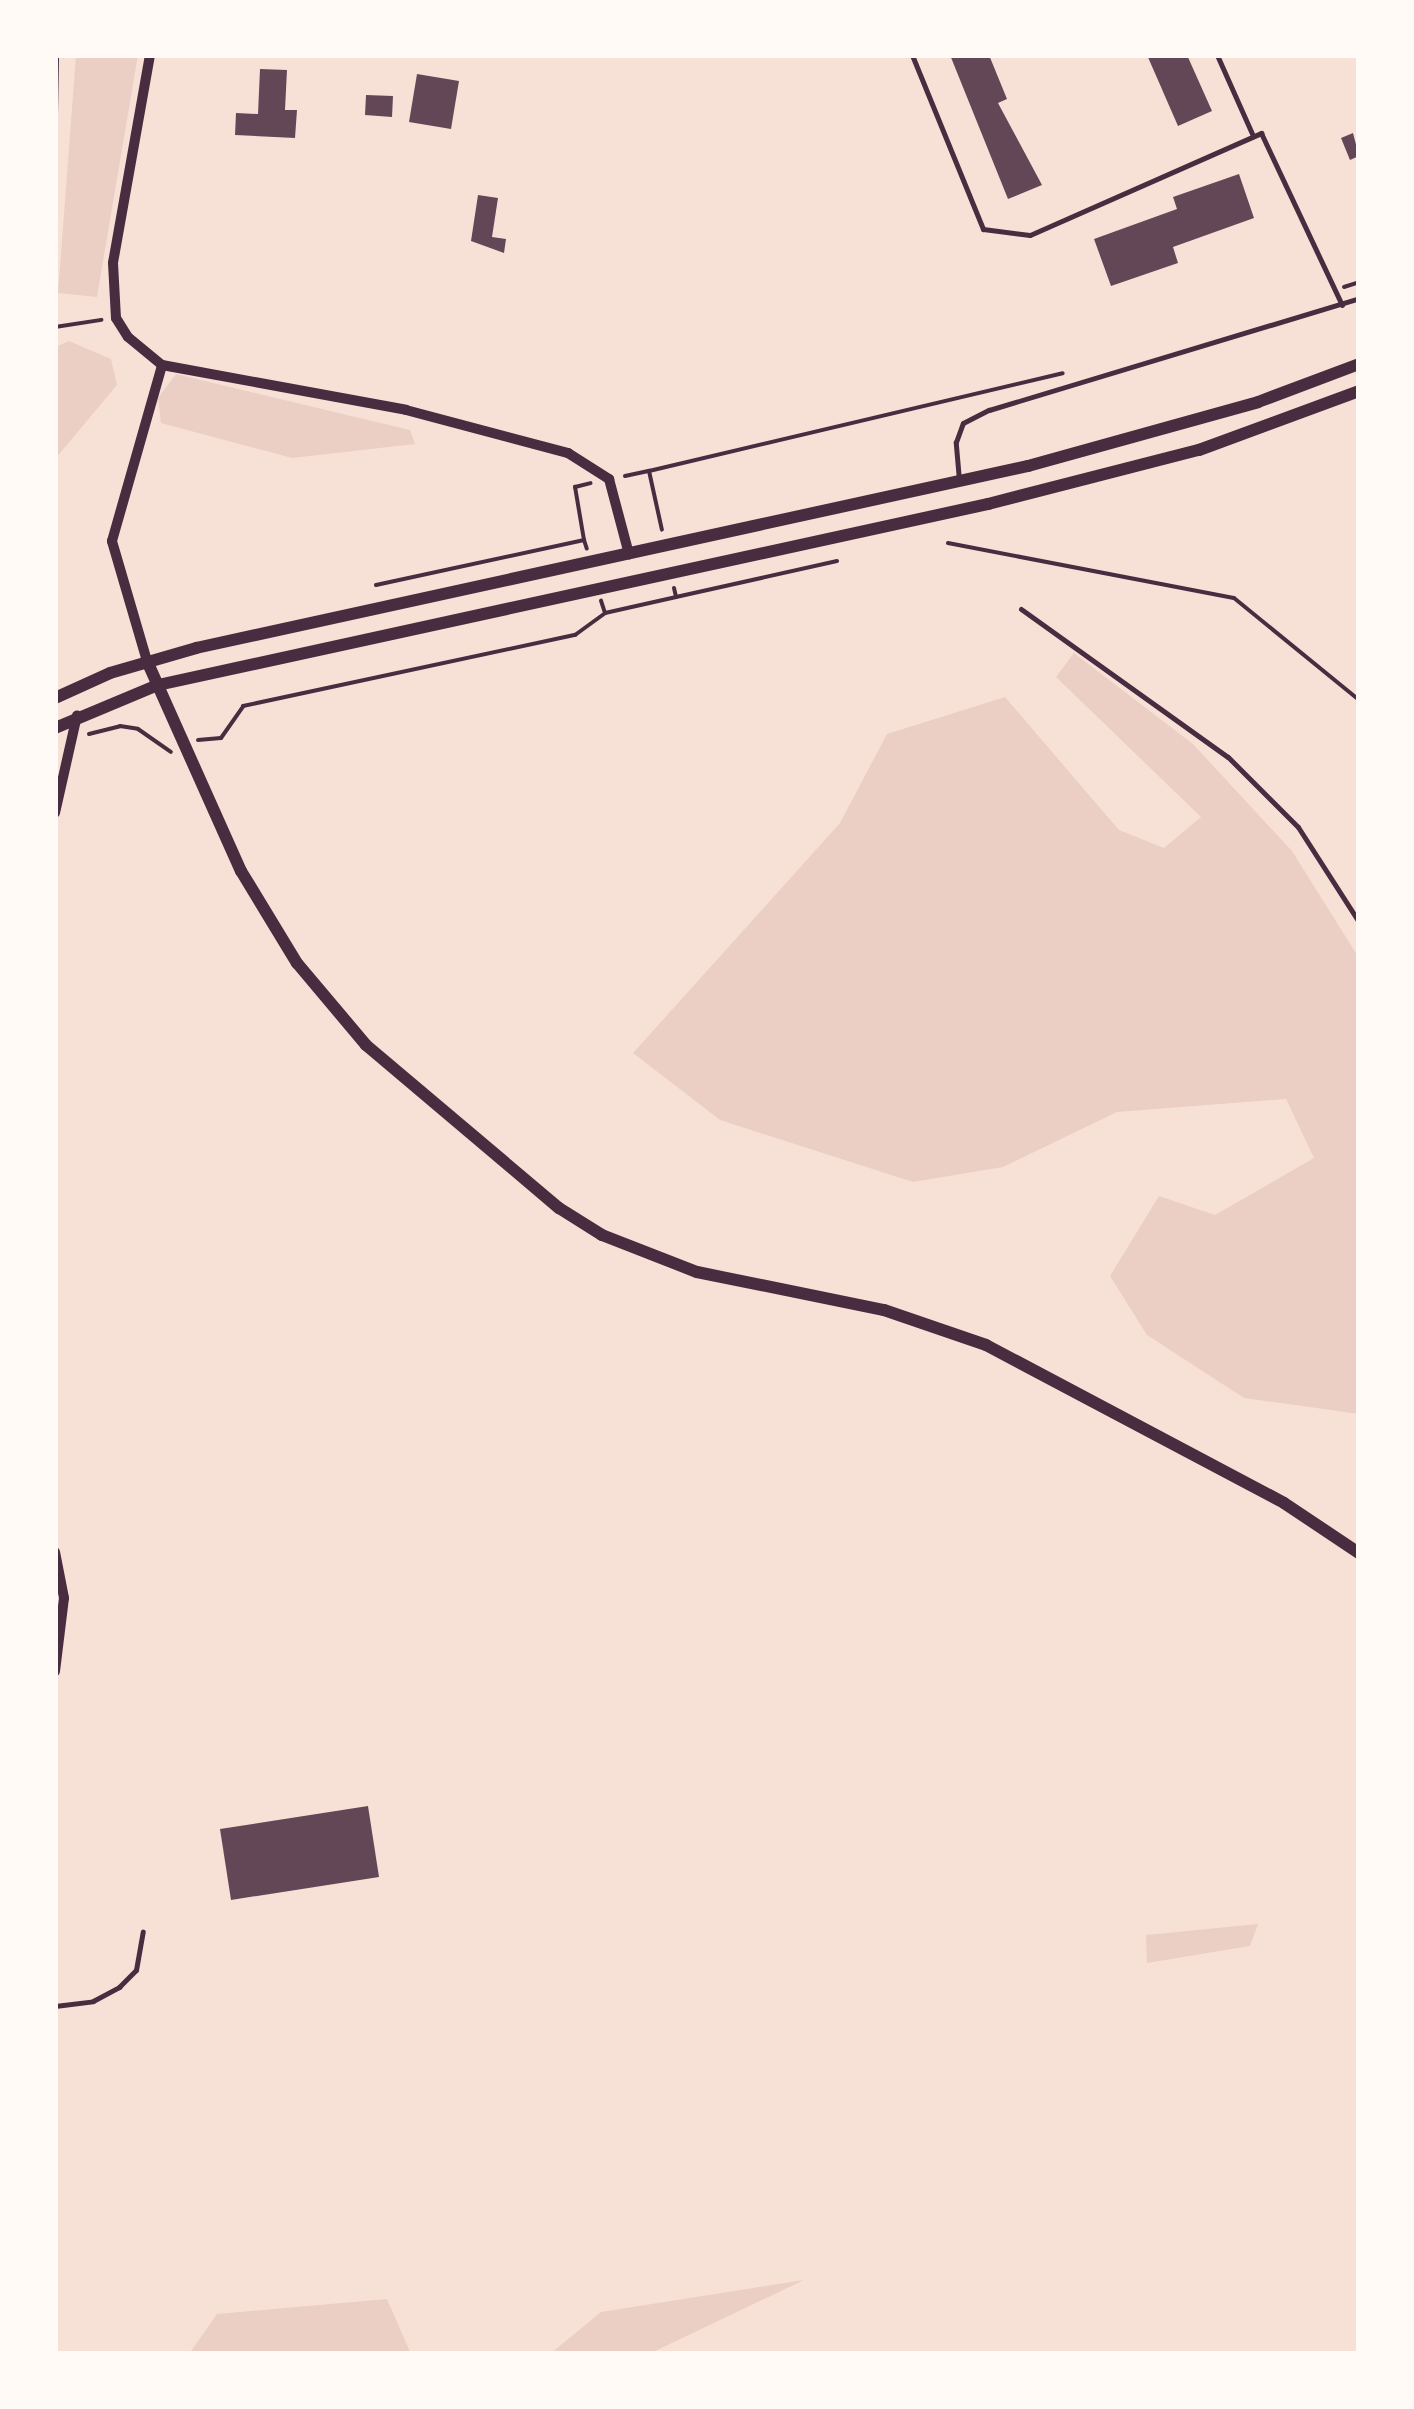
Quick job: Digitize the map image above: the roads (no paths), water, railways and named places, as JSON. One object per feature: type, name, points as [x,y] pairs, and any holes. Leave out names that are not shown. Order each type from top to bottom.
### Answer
[{"type":"street","points":[[150,55],[113,263],[116,318],[128,337],[162,364],[406,410],[568,453],[609,479],[629,554]]},
{"type":"street","points":[[162,364],[112,541],[147,661],[241,871],[306,975],[366,1045],[432,1107],[559,1208],[616,1242],[698,1272],[884,1310],[986,1345],[1284,1503],[1359,1554]]},
{"type":"street","points":[[55,698],[147,661],[959,483],[1188,424],[1359,364]]},
{"type":"street","points":[[55,728],[77,714],[158,686],[988,504],[1199,450],[1359,392]]},
{"type":"street","points":[[55,813],[77,714]]},
{"type":"street","points":[[55,1552],[64,1598],[55,1671]]},
{"type":"lane","points":[[912,55],[983,229],[1003,236],[1030,235],[1261,132],[1342,304]]},
{"type":"lane","points":[[1216,55],[1253,136]]},
{"type":"lane","points":[[959,483],[956,442],[963,423],[989,410],[1359,298]]},
{"type":"lane","points":[[1021,609],[1228,757],[1298,827],[1359,922]]},
{"type":"lane","points":[[55,2006],[93,2000],[119,1987],[136,1970],[143,1932]]}]
